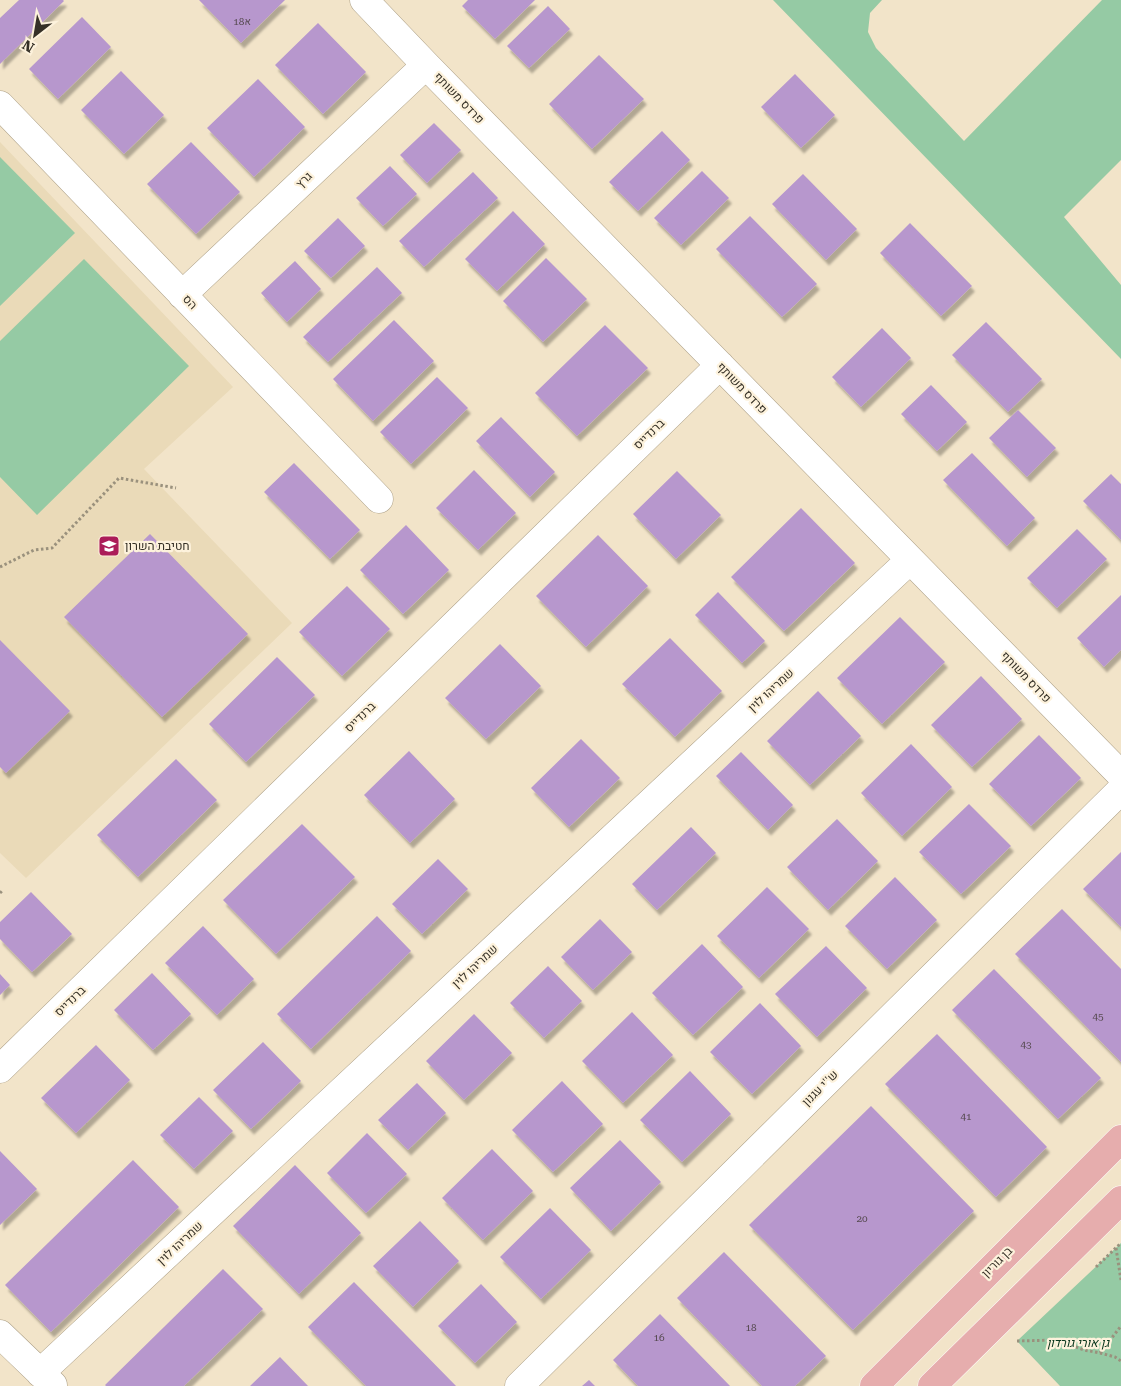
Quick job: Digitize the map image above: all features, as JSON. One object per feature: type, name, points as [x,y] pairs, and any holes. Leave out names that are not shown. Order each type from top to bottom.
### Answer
[{"type":"main road","name":"בן גוריון","points":[[874,1386],[1121,1139]]},
{"type":"main road","points":[[932,1386],[1121,1200]]},
{"type":"street","name":"פרדס משותף","points":[[364,0],[1121,774]]},
{"type":"street","name":"גרץ","points":[[182,295],[426,65]]},
{"type":"street","name":"הס","points":[[0,105],[379,500]]},
{"type":"street","name":"ברנדייס","points":[[0,1069],[720,365]]},
{"type":"street","name":"שמריהו לוין","points":[[47,1380],[910,560]]},
{"type":"street","name":"ש''י עגנון","points":[[519,1386],[1121,790]]},
{"type":"street","points":[[0,1334],[47,1380]]},
{"type":"path","points":[[0,567],[34,550],[52,548],[119,478],[176,488]]},
{"type":"path","points":[[1116,1248],[1121,1280]]},
{"type":"path","points":[[1100,1353],[1121,1326]]},
{"type":"path","points":[[1017,1341],[1057,1340],[1084,1350],[1115,1357],[1121,1361]]},
{"type":"shaded area","name":"חטיבת השרון","points":[[0,142],[233,387],[144,469],[292,623],[26,878],[0,853]]},
{"type":"green space","points":[[773,0],[882,0],[870,13],[868,32],[876,48],[964,141],[1102,0],[1121,0],[1121,160],[1064,217],[1121,285],[1121,359]]},
{"type":"green space","points":[[0,157],[75,233],[0,306]]},
{"type":"green space","points":[[84,259],[189,366],[37,515],[0,477],[0,341]]},
{"type":"green space","name":"גן אורי גורדון","points":[[1121,1243],[1121,1386],[1060,1386],[1017,1341]]},
{"type":"building","points":[[19,0],[64,1],[0,64],[0,18]]},
{"type":"building","points":[[199,0],[285,0],[241,43]]},
{"type":"building","points":[[468,0],[535,0],[495,39],[462,6]]},
{"type":"building","points":[[548,6],[570,29],[529,68],[507,46]]},
{"type":"building","points":[[82,17],[111,47],[58,99],[29,69]]},
{"type":"building","points":[[318,23],[366,72],[323,114],[275,65]]},
{"type":"building","points":[[599,55],[644,99],[592,149],[549,104]]},
{"type":"building","points":[[121,71],[164,115],[124,154],[81,110]]},
{"type":"building","points":[[795,74],[835,115],[801,148],[761,107]]},
{"type":"building","points":[[258,79],[305,127],[254,177],[207,128]]},
{"type":"building","points":[[434,123],[461,150],[427,183],[400,155]]},
{"type":"building","points":[[662,131],[690,160],[638,211],[609,182]]},
{"type":"building","points":[[191,142],[240,192],[196,234],[147,184]]},
{"type":"building","points":[[390,166],[417,194],[383,226],[356,198]]},
{"type":"building","points":[[702,171],[729,198],[681,245],[654,218]]},
{"type":"building","points":[[473,172],[498,198],[424,267],[399,241]]},
{"type":"building","points":[[803,174],[857,229],[826,260],[772,204]]},
{"type":"building","points":[[513,211],[545,244],[497,291],[465,259]]},
{"type":"building","points":[[750,216],[817,284],[782,317],[716,249]]},
{"type":"building","points":[[338,218],[365,246],[331,278],[304,251]]},
{"type":"building","points":[[910,223],[972,286],[941,316],[880,253]]},
{"type":"building","points":[[546,258],[587,299],[543,342],[503,301]]},
{"type":"building","points":[[295,261],[321,289],[287,322],[261,293]]},
{"type":"building","points":[[377,267],[402,293],[328,362],[303,337]]},
{"type":"building","points":[[394,320],[434,361],[373,421],[333,379]]},
{"type":"building","points":[[986,322],[1042,379],[1008,412],[952,355]]},
{"type":"building","points":[[605,325],[648,368],[577,436],[535,393]]},
{"type":"building","points":[[882,328],[911,358],[861,407],[832,377]]},
{"type":"building","points":[[437,377],[468,408],[411,464],[380,432]]},
{"type":"building","points":[[931,385],[967,422],[937,451],[901,414]]},
{"type":"building","points":[[1018,410],[1056,448],[1027,477],[989,438]]},
{"type":"building","points":[[501,417],[555,472],[530,497],[476,441]]},
{"type":"building","points":[[972,453],[1035,518],[1007,546],[943,480]]},
{"type":"building","points":[[294,463],[360,530],[330,559],[264,492]]},
{"type":"building","points":[[474,470],[516,513],[478,550],[436,508]]},
{"type":"building","points":[[677,471],[721,515],[676,559],[633,514]]},
{"type":"building","points":[[1111,474],[1121,484],[1121,540],[1083,501]]},
{"type":"building","points":[[801,508],[855,563],[784,631],[731,577]]},
{"type":"building","points":[[406,525],[449,570],[403,614],[360,570]]},
{"type":"building","points":[[1077,529],[1107,559],[1057,608],[1027,578]]},
{"type":"building","points":[[150,534],[248,634],[162,717],[64,617]]},
{"type":"building","points":[[598,535],[648,586],[586,647],[536,596]]},
{"type":"building","points":[[347,586],[390,629],[342,676],[299,632]]},
{"type":"building","points":[[718,592],[765,641],[742,663],[695,615]]},
{"type":"building","points":[[1121,595],[1121,650],[1104,667],[1077,638]]},
{"type":"building","points":[[900,617],[945,662],[882,724],[837,678]]},
{"type":"building","points":[[670,638],[722,691],[675,737],[622,684]]},
{"type":"building","points":[[0,640],[70,711],[6,773],[0,767]]},
{"type":"building","points":[[500,644],[541,686],[486,739],[445,698]]},
{"type":"building","points":[[277,657],[315,695],[246,762],[209,724]]},
{"type":"building","points":[[981,676],[1022,719],[972,767],[931,725]]},
{"type":"building","points":[[818,691],[861,736],[810,785],[767,741]]},
{"type":"building","points":[[1039,735],[1081,778],[1031,826],[989,784]]},
{"type":"building","points":[[581,739],[620,778],[569,827],[531,788]]},
{"type":"building","points":[[911,744],[952,787],[902,836],[861,793]]},
{"type":"building","points":[[409,751],[455,799],[410,843],[364,795]]},
{"type":"building","points":[[741,752],[793,805],[768,830],[716,776]]},
{"type":"building","points":[[176,759],[217,800],[138,877],[97,835]]},
{"type":"building","points":[[969,804],[1011,846],[961,894],[919,852]]},
{"type":"building","points":[[837,819],[878,861],[828,910],[787,867]]},
{"type":"building","points":[[302,824],[355,877],[276,954],[223,900]]},
{"type":"building","points":[[691,827],[716,853],[657,910],[632,884]]},
{"type":"building","points":[[1121,852],[1121,927],[1083,889]]},
{"type":"building","points":[[438,859],[468,889],[422,934],[392,904]]},
{"type":"building","points":[[895,877],[937,920],[887,969],[845,926]]},
{"type":"building","points":[[767,887],[809,929],[759,978],[717,936]]},
{"type":"building","points":[[31,892],[72,934],[32,972],[0,939],[0,922]]},
{"type":"building","points":[[1062,909],[1121,969],[1121,1062],[1015,954]]},
{"type":"building","points":[[377,916],[411,951],[311,1049],[277,1014]]},
{"type":"building","points":[[600,919],[632,952],[593,990],[561,957]]},
{"type":"building","points":[[203,926],[254,979],[217,1015],[165,963]]},
{"type":"building","points":[[702,944],[743,987],[693,1035],[652,993]]},
{"type":"building","points":[[826,946],[867,988],[817,1037],[775,994]]},
{"type":"building","points":[[548,966],[582,1001],[544,1038],[510,1003]]},
{"type":"building","points":[[994,969],[1101,1078],[1058,1119],[952,1010]]},
{"type":"building","points":[[152,973],[191,1014],[153,1050],[114,1010]]},
{"type":"building","points":[[0,974],[10,985],[0,995]]},
{"type":"building","points":[[760,1003],[801,1046],[752,1094],[710,1052]]},
{"type":"building","points":[[632,1012],[673,1055],[623,1103],[582,1061]]},
{"type":"building","points":[[474,1014],[512,1053],[464,1100],[426,1061]]},
{"type":"building","points":[[937,1034],[1047,1147],[996,1197],[885,1084]]},
{"type":"building","points":[[263,1042],[301,1081],[251,1129],[213,1090]]},
{"type":"building","points":[[96,1045],[130,1080],[76,1133],[41,1098]]},
{"type":"building","points":[[690,1071],[731,1114],[682,1162],[640,1120]]},
{"type":"building","points":[[562,1081],[603,1124],[553,1172],[512,1130]]},
{"type":"building","points":[[417,1083],[446,1113],[408,1150],[378,1120]]},
{"type":"building","points":[[199,1097],[233,1131],[194,1169],[160,1135]]},
{"type":"building","points":[[871,1106],[974,1211],[853,1330],[749,1225]]},
{"type":"building","points":[[367,1133],[407,1174],[366,1213],[327,1173]]},
{"type":"building","points":[[620,1140],[661,1182],[611,1231],[570,1188]]},
{"type":"building","points":[[492,1149],[533,1191],[483,1240],[442,1198]]},
{"type":"building","points":[[0,1151],[37,1189],[0,1225]]},
{"type":"building","points":[[133,1160],[179,1207],[51,1332],[5,1285]]},
{"type":"building","points":[[295,1165],[361,1233],[299,1294],[233,1226]]},
{"type":"building","points":[[550,1208],[591,1250],[541,1299],[500,1257]]},
{"type":"building","points":[[420,1221],[459,1261],[413,1307],[373,1266]]},
{"type":"building","points":[[724,1252],[826,1356],[795,1386],[762,1386],[677,1298]]},
{"type":"building","points":[[223,1269],[263,1309],[184,1386],[105,1385]]},
{"type":"building","points":[[354,1282],[456,1386],[366,1386],[308,1327]]},
{"type":"building","points":[[481,1284],[517,1322],[475,1363],[438,1326]]},
{"type":"building","points":[[660,1314],[730,1386],[638,1386],[613,1360]]},
{"type":"building","points":[[280,1357],[308,1386],[250,1386]]},
{"type":"building","points":[[589,1380],[595,1386],[582,1386]]},
{"type":"place","name":"חטיבת השרון","points":[[109,546]]}]
